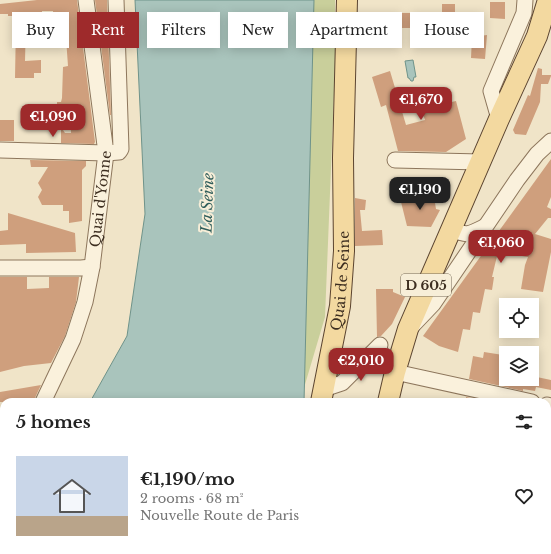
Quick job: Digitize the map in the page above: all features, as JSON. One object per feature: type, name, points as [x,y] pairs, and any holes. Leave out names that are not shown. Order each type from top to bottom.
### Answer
[{"type":"main road","name":"Quai de Seine","points":[[323,395],[340,306],[344,251],[343,158],[347,0]]},
{"type":"main road","name":"D 605","points":[[389,398],[408,330],[480,162],[537,36],[548,0]]},
{"type":"street","points":[[0,150],[106,153],[86,0]]},
{"type":"street","name":"Quai d'Yonne","points":[[45,398],[73,339],[85,302],[92,267],[106,153],[119,152],[122,145],[116,0]]},
{"type":"street","points":[[499,119],[490,92],[524,13],[525,0]]},
{"type":"street","points":[[408,330],[433,304],[517,180],[537,154],[551,141]]},
{"type":"street","points":[[395,160],[480,162]]},
{"type":"street","points":[[448,235],[471,234],[484,227]]},
{"type":"street","points":[[448,235],[470,250]]},
{"type":"street","points":[[0,268],[92,267]]},
{"type":"street","points":[[323,395],[342,383],[380,345]]},
{"type":"street","points":[[395,372],[514,398]]},
{"type":"green space","points":[[310,0],[335,0],[335,12],[310,12]]},
{"type":"green space","points":[[309,48],[335,48],[325,317],[301,398]]},
{"type":"water","name":"La Seine","points":[[135,0],[314,0],[314,12],[296,12],[296,48],[313,48],[304,398],[92,398],[127,336],[145,214],[137,48],[139,48],[139,12],[136,12]]},
{"type":"water","points":[[413,60],[416,77],[414,77],[413,81],[411,81],[408,78],[405,61]]},
{"type":"building","points":[[37,0],[77,0],[79,12],[77,12],[77,48],[83,48],[95,142],[94,144],[61,143],[61,127],[65,133],[71,133],[70,115],[57,116],[57,102],[61,102],[62,98],[63,67],[68,66],[67,48],[69,48],[69,12],[12,12],[12,16],[8,16],[8,14],[0,14],[0,4]]},
{"type":"building","points":[[95,0],[107,0],[107,12],[97,12]]},
{"type":"building","points":[[490,2],[505,2],[505,19],[490,18]]},
{"type":"building","points":[[442,4],[455,4],[455,12],[442,12]]},
{"type":"building","points":[[402,13],[410,13],[410,28],[402,28]]},
{"type":"building","points":[[484,35],[487,35],[485,59],[471,58],[471,48],[484,48]]},
{"type":"building","points":[[16,48],[25,48],[25,61],[41,60],[41,73],[34,73],[34,78],[15,78]]},
{"type":"building","points":[[101,48],[109,48],[110,115]]},
{"type":"building","points":[[538,68],[542,69],[542,75],[551,76],[548,84],[541,84],[540,102],[526,135],[515,134],[513,130],[528,95],[530,96]]},
{"type":"building","points":[[390,71],[406,125],[425,120],[420,105],[443,99],[447,103],[456,101],[466,139],[446,152],[398,151],[386,105],[381,107],[372,77]]},
{"type":"building","points":[[0,120],[14,120],[14,141],[0,141]]},
{"type":"building","points":[[551,159],[551,197],[547,207],[551,209],[551,218],[548,218],[535,234],[551,239],[551,252],[543,292],[521,289],[525,265],[528,257],[498,252],[492,277],[494,277],[492,290],[485,289],[480,313],[473,312],[470,330],[463,329],[458,352],[439,346],[423,336]]},
{"type":"building","points":[[30,160],[86,161],[86,166],[82,170],[82,221],[69,223],[69,211],[63,211],[63,205],[42,205],[38,197],[42,190],[38,183],[48,167],[31,167]]},
{"type":"building","points":[[434,197],[436,209],[440,210],[431,227],[407,226],[400,198]]},
{"type":"building","points":[[355,198],[366,200],[365,210],[360,210],[362,231],[382,230],[383,245],[355,246]]},
{"type":"building","points":[[8,213],[75,233],[76,252],[26,253],[26,244],[0,245],[0,231],[8,230]]},
{"type":"building","points":[[0,277],[27,277],[27,289],[49,288],[49,277],[79,277],[76,302],[65,336],[51,363],[24,366],[0,372]]},
{"type":"building","points":[[376,289],[393,289],[393,292],[405,297],[392,324],[381,336],[377,337]]},
{"type":"building","points":[[484,352],[499,354],[499,386],[469,379],[473,356],[483,358]]},
{"type":"building","points":[[539,377],[551,380],[551,390],[536,387],[535,391],[523,389],[523,391],[500,386],[539,386]]},
{"type":"building","points":[[41,385],[35,398],[0,398],[0,392]]}]
